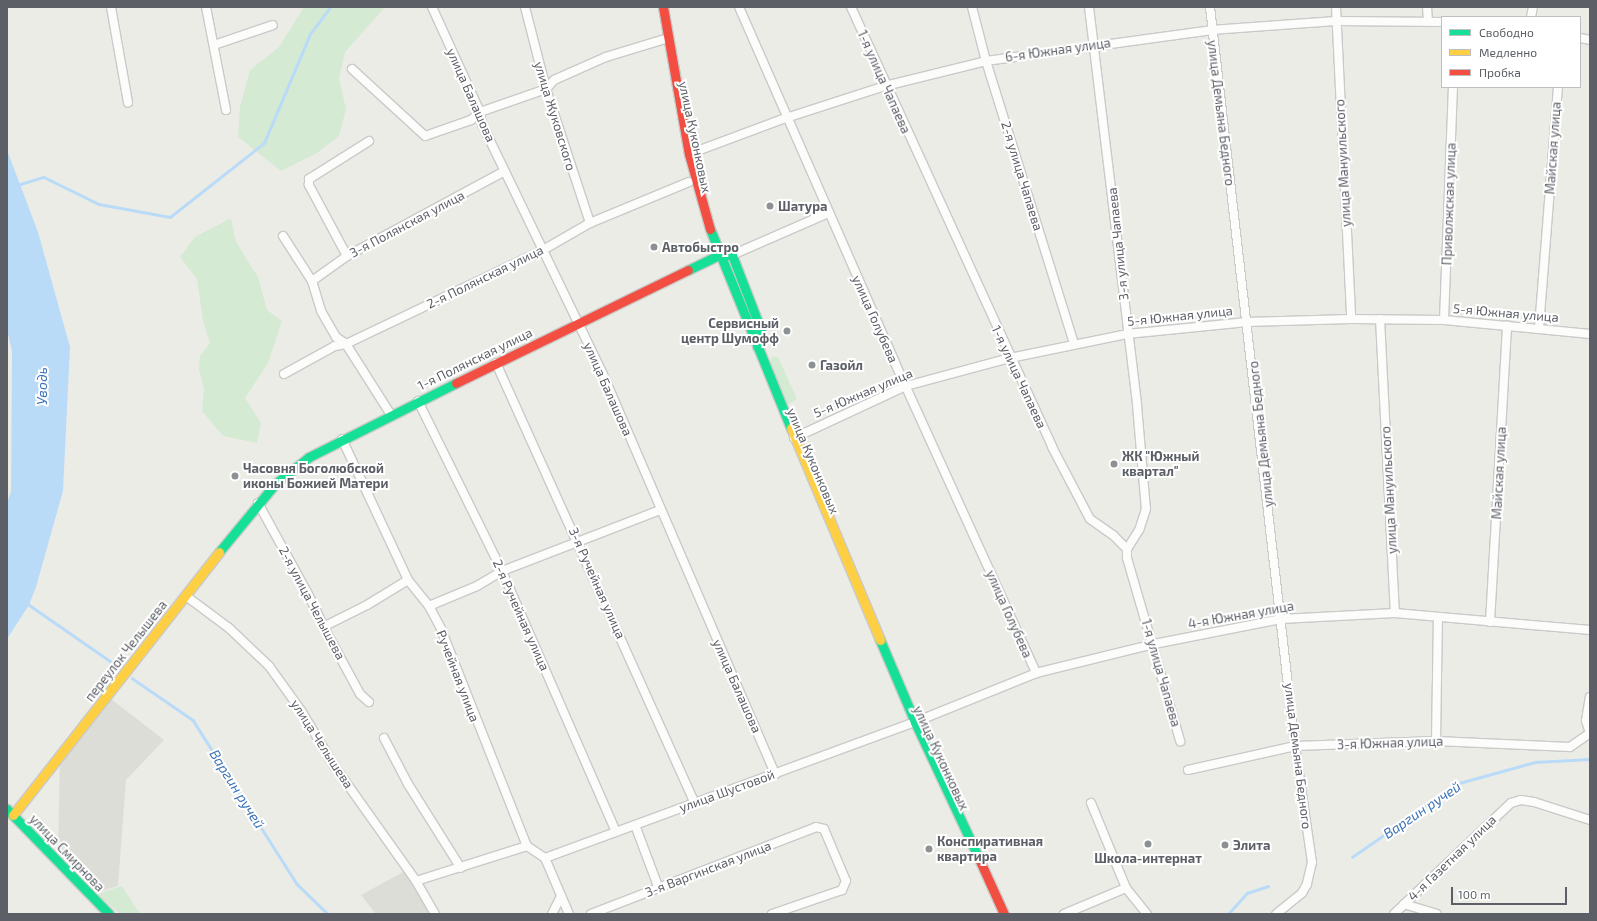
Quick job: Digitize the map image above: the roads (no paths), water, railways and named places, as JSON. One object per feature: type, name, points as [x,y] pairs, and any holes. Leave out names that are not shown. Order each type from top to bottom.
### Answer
[{"type":"main road","name":"улица Куконковых","points":[[657,7],[689,182],[717,256],[912,723],[971,855],[1002,910]]},
{"type":"main road","name":"улица Куконковых","points":[[664,7],[689,154],[717,256],[757,347],[792,438]]},
{"type":"main road","points":[[717,256],[732,255],[761,330],[757,347]]},
{"type":"main road","name":"1-я Полянская улица","points":[[258,503],[290,471],[309,457],[342,439],[578,322],[717,256]]},
{"type":"main road","name":"переулок Челышева","points":[[10,812],[186,596],[258,503]]},
{"type":"main road","name":"улица Смирнова","points":[[10,812],[109,914]]},
{"type":"street","points":[[111,7],[128,102]]},
{"type":"street","points":[[206,7],[226,110]]},
{"type":"street","name":"улица Балашова","points":[[432,7],[480,112],[482,124],[578,322],[775,774]]},
{"type":"street","name":"улица Жуковского","points":[[525,7],[546,89],[590,223]]},
{"type":"street","name":"улица Голубева","points":[[739,7],[828,213],[1036,672]]},
{"type":"street","name":"1-я улица Чапаева","points":[[851,7],[885,86],[1052,447],[1090,519],[1114,536],[1127,549],[1128,558],[1154,644],[1180,741]]},
{"type":"street","name":"2-я улица Чапаева","points":[[972,7],[986,61],[1074,344]]},
{"type":"street","name":"3-я улица Чапаева","points":[[1089,7],[1092,45],[1127,334],[1146,509],[1139,530],[1127,549]]},
{"type":"street","name":"улица Демьяна Бедного","points":[[1210,7],[1211,30],[1247,322],[1296,746],[1312,862],[1307,884],[1302,893],[1276,914]]},
{"type":"street","name":"улица Мануильского","points":[[1336,7],[1351,319]]},
{"type":"street","points":[[1427,7],[1428,21]]},
{"type":"street","name":"6-я Южная улица","points":[[689,154],[786,118],[885,86],[986,61],[1092,45],[1211,30],[1336,21],[1441,22]]},
{"type":"street","points":[[214,45],[273,24]]},
{"type":"street","points":[[352,69],[425,136],[471,120],[480,112],[546,89],[554,80],[606,57],[662,40]]},
{"type":"street","name":"Приволжская улица","points":[[1444,320],[1453,88]]},
{"type":"street","name":"Майская улица","points":[[1539,328],[1558,88]]},
{"type":"street","points":[[346,256],[309,185],[309,179],[369,141]]},
{"type":"street","name":"3-я Полянская улица","points":[[312,280],[346,256],[505,171]]},
{"type":"street","name":"2-я Полянская улица","points":[[284,374],[335,346],[346,344],[543,250],[590,223],[689,182]]},
{"type":"street","points":[[732,255],[828,213]]},
{"type":"street","points":[[283,236],[312,280],[321,311],[336,337],[346,344],[391,415]]},
{"type":"street","name":"улица Мануильского","points":[[1380,319],[1395,614]]},
{"type":"street","name":"5-я Южная улица","points":[[792,438],[906,386],[1010,358],[1127,334],[1247,322],[1380,319],[1444,320],[1590,334]]},
{"type":"street","name":"Майская улица","points":[[1490,622],[1507,325]]},
{"type":"street","name":"3-я Ручейная улица","points":[[496,363],[578,540],[696,803]]},
{"type":"street","name":"2-я Ручейная улица","points":[[418,401],[502,571],[616,832]]},
{"type":"street","name":"Ручейная улица","points":[[342,439],[408,580],[429,606],[527,846]]},
{"type":"street","name":"2-я улица Челышева","points":[[258,503],[360,694],[369,702]]},
{"type":"street","points":[[429,606],[477,586],[502,571],[578,540],[660,510]]},
{"type":"street","points":[[325,626],[367,605],[408,580]]},
{"type":"street","name":"улица Челышева","points":[[186,596],[229,628],[268,666],[302,712],[333,764],[416,881],[435,914]]},
{"type":"street","name":"4-я Южная улица","points":[[912,723],[1036,672],[1154,644],[1281,620],[1395,614],[1590,630]]},
{"type":"street","points":[[1436,741],[1438,617]]},
{"type":"street","points":[[1590,697],[1586,721],[1590,733]]},
{"type":"street","name":"улица Шустовой","points":[[545,858],[912,723]]},
{"type":"street","name":"3-я Южная улица","points":[[1188,770],[1296,746],[1436,741],[1570,747],[1590,733]]},
{"type":"street","points":[[384,738],[408,784],[461,868]]},
{"type":"street","name":"4-я Газетная улица","points":[[1394,914],[1511,803],[1521,800],[1534,802],[1590,820]]},
{"type":"street","points":[[1091,803],[1126,888],[1148,914]]},
{"type":"street","points":[[635,825],[659,889]]},
{"type":"street","name":"3-я Варгинская улица","points":[[591,914],[659,889],[816,827],[824,829],[846,881],[842,890],[772,914]]},
{"type":"street","points":[[416,881],[527,846],[545,858],[570,914]]},
{"type":"street","points":[[1064,914],[1126,888]]},
{"type":"street","points":[[552,914],[561,896]]},
{"type":"street","points":[[1404,904],[1436,914]]},
{"type":"water","name":"Уводь","points":[[7,150],[38,232],[70,347],[63,491],[36,587],[29,605],[7,639],[7,502],[11,492],[12,351],[7,330]]},
{"type":"waterway","points":[[17,185],[44,177],[99,204],[170,217],[264,143],[310,34],[330,7]]},
{"type":"waterway","name":"Варгин ручей","points":[[28,604],[113,663]]},
{"type":"waterway","name":"Варгин ручей","points":[[132,678],[193,720],[297,884],[328,914]]},
{"type":"waterway","name":"Варгин ручей","points":[[1352,857],[1459,783],[1535,762],[1590,759]]},
{"type":"waterway","name":"Варгин ручей","points":[[1228,914],[1247,893],[1268,886]]},
{"type":"place","name":"Шатура","points":[[770,206]]},
{"type":"place","name":"Автобыстро","points":[[654,247]]},
{"type":"place","name":"Сервисный центр Шумофф","points":[[787,331]]},
{"type":"place","name":"Газойл","points":[[812,365]]},
{"type":"place","name":"ЖК \"Южный квартал\"","points":[[1114,464]]},
{"type":"place","name":"Часовня Боголюбской иконы Божией Матери","points":[[235,476]]},
{"type":"place","name":"Школа-интернат","points":[[1148,844]]},
{"type":"place","name":"Элита","points":[[1225,845]]},
{"type":"place","name":"Конспиративная квартира","points":[[929,849]]}]
